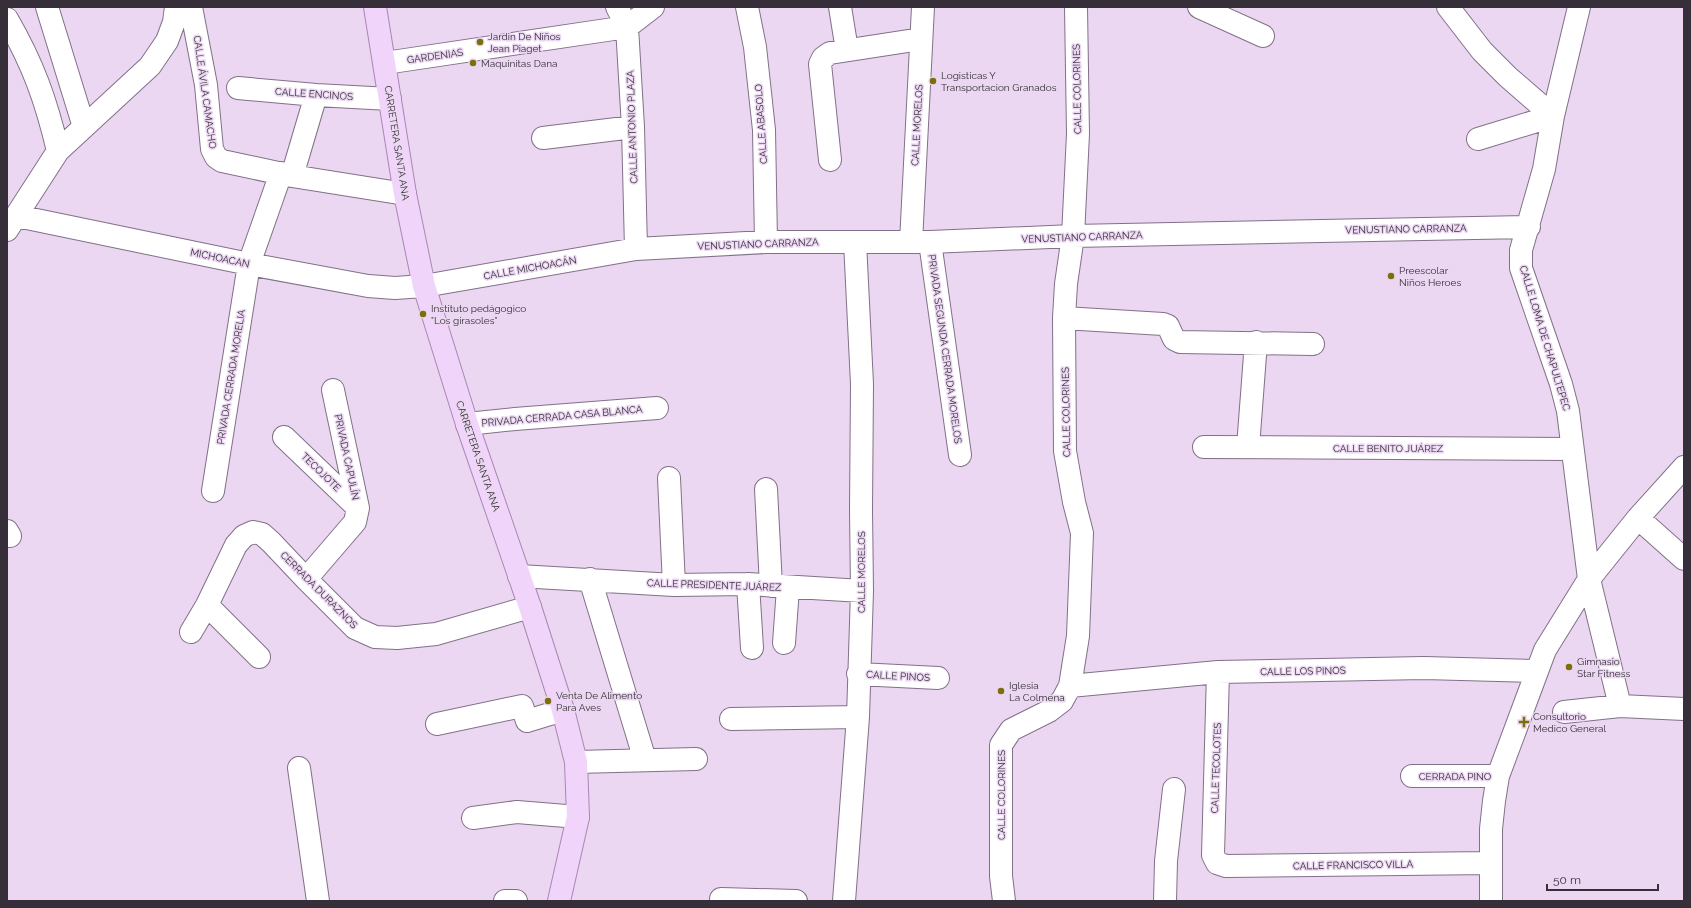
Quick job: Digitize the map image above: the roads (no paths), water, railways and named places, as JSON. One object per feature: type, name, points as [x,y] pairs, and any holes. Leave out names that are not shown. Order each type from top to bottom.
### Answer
[{"type":"main road","name":"CARRETERA SANTA ANA","points":[[375,7],[405,194],[424,286],[467,424],[530,607],[563,710],[576,762],[578,817],[559,901]]},
{"type":"street","points":[[47,7],[84,127]]},
{"type":"street","points":[[12,223],[58,151],[150,66],[167,41],[174,22],[176,7]]},
{"type":"street","name":"CALLE ÁVILA CAMACHO","points":[[191,7],[206,84],[212,149],[216,156],[222,161],[287,175],[405,194]]},
{"type":"street","name":"CALLE ANTONIO PLAZA","points":[[617,7],[627,27],[633,127],[636,249]]},
{"type":"street","points":[[627,27],[653,7]]},
{"type":"street","name":"CALLE ABASOLO","points":[[747,7],[755,47],[764,130],[766,242]]},
{"type":"street","points":[[837,52],[840,7]]},
{"type":"street","name":"CALLE MORELOS","points":[[920,242],[921,39],[923,7]]},
{"type":"street","name":"CALLE COLORINES","points":[[1004,901],[1001,876],[1002,745],[1011,730],[1049,711],[1062,701],[1070,686],[1078,636],[1082,533],[1074,502],[1065,451],[1064,318],[1066,284],[1073,236],[1078,134],[1076,7]]},
{"type":"street","points":[[1199,7],[1263,36]]},
{"type":"street","points":[[1448,7],[1482,51],[1508,77],[1553,116]]},
{"type":"street","name":"CALLE LOMA DE CHAPULTEPEC","points":[[1579,7],[1553,116],[1544,169],[1529,227],[1521,250],[1521,268],[1561,384],[1568,411],[1589,580],[1620,706]]},
{"type":"street","points":[[7,19],[24,48],[35,72],[49,113],[58,151]]},
{"type":"street","name":"GARDENIAS","points":[[385,63],[627,27]]},
{"type":"street","points":[[830,160],[820,64],[823,58],[837,52],[921,39]]},
{"type":"street","name":"CALLE ENCINOS","points":[[238,88],[316,95],[390,99]]},
{"type":"street","points":[[249,264],[287,175],[316,95]]},
{"type":"street","points":[[1478,139],[1553,116]]},
{"type":"street","points":[[543,138],[633,127]]},
{"type":"street","name":"MICHOACAN","points":[[12,223],[368,286],[395,288],[424,286]]},
{"type":"street","name":"VENUSTIANO CARRANZA","points":[[636,249],[766,242],[920,242],[1073,236],[1529,227]]},
{"type":"street","name":"CALLE MORELOS","points":[[844,901],[858,717],[858,674],[862,591],[862,384],[855,242]]},
{"type":"street","name":"PRIVADA SEGUNDA CERRADA MORELOS","points":[[920,242],[960,456]]},
{"type":"street","name":"CALLE MICHOACÁN","points":[[424,286],[636,249]]},
{"type":"street","name":"PRIVADA CERRADA MORELIA","points":[[213,491],[249,264]]},
{"type":"street","points":[[1064,318],[1162,324],[1168,326],[1174,339],[1180,342],[1313,344]]},
{"type":"street","points":[[1248,447],[1256,342]]},
{"type":"street","name":"PRIVADA CAPULÍN","points":[[306,579],[355,522],[358,508],[333,390]]},
{"type":"street","name":"PRIVADA CERRADA CASA BLANCA","points":[[467,424],[657,408]]},
{"type":"street","name":"TECOJOTE","points":[[284,437],[358,508]]},
{"type":"street","name":"CALLE BENITO JUÁREZ","points":[[1204,447],[1572,449]]},
{"type":"street","points":[[1491,901],[1490,863],[1494,801],[1498,776],[1545,650],[1589,580],[1638,518],[1684,466]]},
{"type":"street","points":[[668,478],[674,585]]},
{"type":"street","points":[[766,490],[779,587],[784,644]]},
{"type":"street","points":[[1638,518],[1684,559]]},
{"type":"street","name":"CERRADA DURAZNOS","points":[[207,605],[236,545],[244,536],[253,532],[262,534],[271,542],[355,628],[375,637],[397,638],[436,634],[530,607]]},
{"type":"street","name":"CALLE PRESIDENTE JUÁREZ","points":[[519,576],[674,585],[748,584],[862,591]]},
{"type":"street","points":[[590,579],[645,760]]},
{"type":"street","points":[[748,584],[752,648]]},
{"type":"street","points":[[191,632],[207,605],[259,657]]},
{"type":"street","name":"CALLE LOS PINOS","points":[[1070,686],[1218,672],[1424,668],[1536,671]]},
{"type":"street","name":"CALLE TECOLOTES","points":[[1217,863],[1213,855],[1218,672]]},
{"type":"street","name":"CALLE PINOS","points":[[858,674],[938,678]]},
{"type":"street","points":[[437,724],[522,706],[527,721],[563,710]]},
{"type":"street","points":[[1564,712],[1620,706],[1684,709]]},
{"type":"street","points":[[731,719],[858,717]]},
{"type":"street","points":[[576,762],[696,759]]},
{"type":"street","points":[[299,768],[318,901]]},
{"type":"street","name":"CERRADA PINO","points":[[1412,776],[1498,776]]},
{"type":"street","points":[[1165,901],[1166,861],[1174,789]]},
{"type":"street","points":[[474,818],[516,812],[578,817]]},
{"type":"street","name":"CALLE FRANCISCO VILLA","points":[[1217,863],[1226,866],[1490,863]]},
{"type":"street","points":[[721,899],[796,901]]},
{"type":"street","points":[[505,901],[516,901]]},
{"type":"place","name":"Jardin De Niños Jean Piaget","points":[[480,42]]},
{"type":"place","name":"Maquinitas Dana","points":[[473,63]]},
{"type":"place","name":"Logisticas Y Transportacion Granados","points":[[933,81]]},
{"type":"place","name":"Preescolar Niños Heroes","points":[[1391,276]]},
{"type":"place","name":"Instituto pedágogico \"Los girasoles\"","points":[[423,314]]},
{"type":"place","name":"Gimnasio Star Fitness","points":[[1569,667]]},
{"type":"place","name":"Iglesia La Colmena","points":[[1001,691]]},
{"type":"place","name":"Venta De Alimento Para Aves","points":[[548,701]]},
{"type":"place","name":"Consultorio Medico General","points":[[1524,722]]}]
